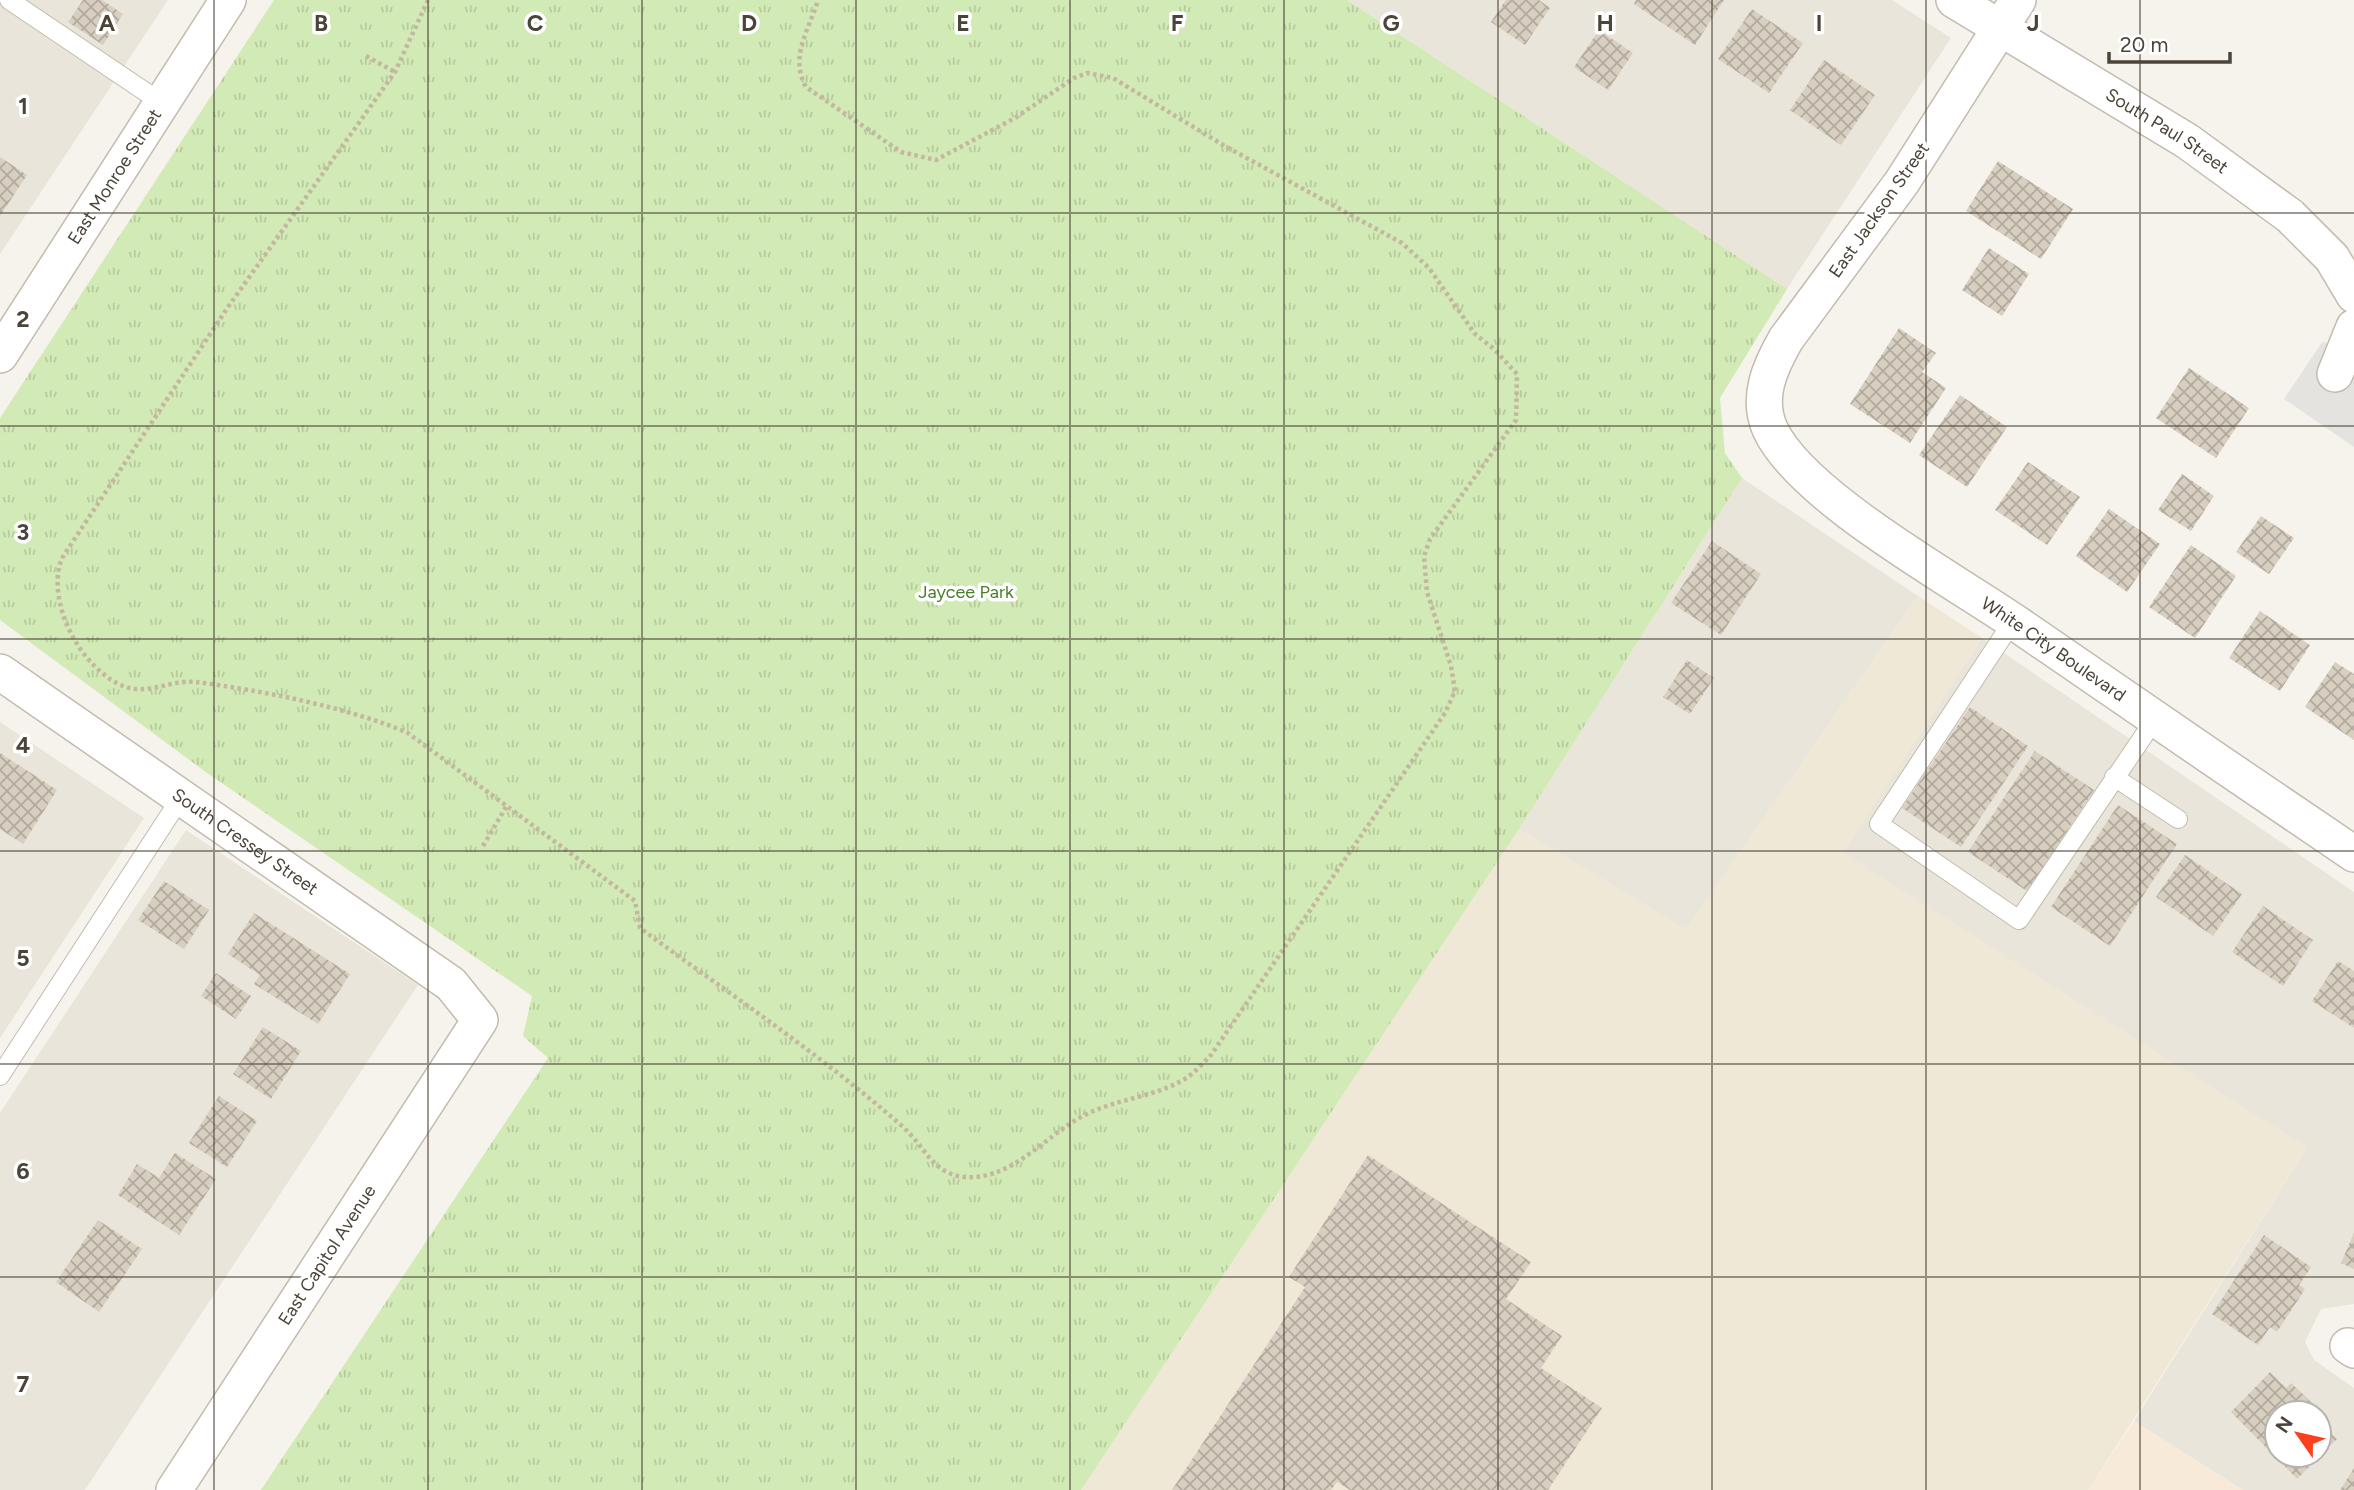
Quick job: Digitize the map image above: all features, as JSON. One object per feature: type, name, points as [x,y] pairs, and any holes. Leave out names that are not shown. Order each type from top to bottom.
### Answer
[{"type":"street","name":"East Monroe Street","points":[[5,335],[162,103],[228,0]]},
{"type":"street","name":"South Paul Street","points":[[1954,0],[2188,141],[2280,209],[2332,258],[2354,295]]},
{"type":"street","name":"East Jackson Street","points":[[1769,428],[1764,395],[1770,367],[1786,339],[1902,182],[2018,0]]},
{"type":"street","points":[[2334,374],[2354,327]]},
{"type":"street","name":"White City Boulevard","points":[[1769,428],[1792,464],[1871,527],[2354,854]]},
{"type":"street","name":"South Cressey Street","points":[[0,672],[451,984],[480,1020]]},
{"type":"street","name":"East Capitol Avenue","points":[[174,1490],[480,1020]]},
{"type":"lane","points":[[9,0],[162,103]]},
{"type":"lane","points":[[2013,621],[1880,824],[2019,920],[2155,719]]},
{"type":"lane","points":[[2114,777],[2178,819]]},
{"type":"lane","points":[[0,1076],[180,799]]},
{"type":"path","points":[[428,0],[395,72],[157,412],[62,558],[57,573],[56,590],[60,610],[84,651],[103,674],[125,688],[152,689],[194,682],[320,706],[386,723],[408,733],[635,901],[640,928],[860,1090],[908,1130],[935,1167],[956,1177],[977,1177],[1001,1171],[1087,1113],[1125,1097],[1163,1089],[1189,1076],[1211,1055],[1445,713],[1455,691],[1451,666],[1426,592],[1424,556],[1430,539],[1516,420],[1517,374],[1494,349],[1475,334],[1429,268],[1402,243],[1100,74],[1087,73],[1074,78],[1015,118],[936,160],[901,152],[806,86],[799,74],[799,50],[809,32],[818,0]]},
{"type":"path","points":[[366,56],[395,72]]},
{"type":"path","points":[[483,846],[506,807]]},
{"type":"shaded area","points":[[0,0],[168,0],[0,254]]},
{"type":"shaded area","points":[[1347,0],[1892,0],[1951,38],[1787,289]]},
{"type":"shaded area","points":[[2323,341],[2354,360],[2354,447],[2284,399]]},
{"type":"shaded area","points":[[1742,478],[1918,596],[1686,930],[1519,829]]},
{"type":"shaded area","points":[[1918,596],[1982,638],[1843,853],[2307,1148],[2088,1490],[1081,1490],[1519,829],[1686,930]]},
{"type":"shaded area","points":[[1982,638],[2354,892],[2354,1304],[2321,1309],[2305,1342],[2314,1360],[2354,1388],[2354,1490],[2243,1490],[2134,1421],[2307,1148],[1842,853]]},
{"type":"shaded area","points":[[0,722],[144,818],[0,1038]]},
{"type":"shaded area","points":[[186,830],[418,985],[85,1490],[0,1490],[0,1113]]},
{"type":"shaded area","points":[[2134,1421],[2243,1490],[2088,1490]]},
{"type":"green space","name":"Jaycee Park","points":[[274,0],[1347,0],[1787,289],[1720,398],[1725,453],[1742,478],[1519,829],[1081,1490],[261,1490],[548,1058],[523,1036],[532,996],[207,773],[0,620],[0,418]]},
{"type":"building","points":[[83,0],[102,0],[123,14],[103,45],[68,22]]},
{"type":"building","points":[[1506,0],[1539,0],[1550,8],[1525,45],[1491,22]]},
{"type":"building","points":[[1636,0],[1724,0],[1695,45],[1634,4]]},
{"type":"building","points":[[1752,9],[1803,43],[1769,93],[1718,59]]},
{"type":"building","points":[[1599,30],[1633,53],[1608,90],[1574,67]]},
{"type":"building","points":[[1824,60],[1875,95],[1841,145],[1790,110]]},
{"type":"building","points":[[0,157],[27,175],[0,216]]},
{"type":"building","points":[[1998,161],[2073,209],[2041,259],[1966,211]]},
{"type":"building","points":[[1989,248],[2029,274],[2002,316],[1962,290]]},
{"type":"building","points":[[1899,328],[1936,353],[1922,372],[1946,388],[1910,443],[1850,404]]},
{"type":"building","points":[[2189,368],[2249,408],[2216,458],[2156,418]]},
{"type":"building","points":[[1960,395],[2007,427],[1967,487],[1919,455]]},
{"type":"building","points":[[2028,462],[2080,497],[2047,545],[1995,510]]},
{"type":"building","points":[[2182,474],[2214,496],[2191,531],[2158,510]]},
{"type":"building","points":[[2109,509],[2160,544],[2127,592],[2076,556]]},
{"type":"building","points":[[2261,516],[2294,538],[2269,574],[2236,552]]},
{"type":"building","points":[[1712,541],[1761,574],[1721,635],[1671,603]]},
{"type":"building","points":[[2191,545],[2236,576],[2195,638],[2149,607]]},
{"type":"building","points":[[2260,611],[2310,645],[2280,691],[2229,658]]},
{"type":"building","points":[[1687,660],[1714,678],[1690,714],[1663,697]]},
{"type":"building","points":[[2335,662],[2354,674],[2354,740],[2305,707]]},
{"type":"building","points":[[1970,707],[2028,746],[1961,847],[1902,808]]},
{"type":"building","points":[[2035,751],[2094,790],[2027,891],[1968,852]]},
{"type":"building","points":[[0,753],[57,790],[23,844],[0,829]]},
{"type":"building","points":[[2118,805],[2177,844],[2110,946],[2051,907]]},
{"type":"building","points":[[2185,855],[2242,894],[2213,936],[2156,897]]},
{"type":"building","points":[[164,881],[209,910],[184,949],[138,920]]},
{"type":"building","points":[[2263,906],[2313,940],[2283,986],[2232,952]]},
{"type":"building","points":[[254,913],[350,974],[318,1024],[254,984],[260,975],[228,954]]},
{"type":"building","points":[[2338,961],[2354,971],[2354,1028],[2312,1001]]},
{"type":"building","points":[[216,973],[251,996],[236,1019],[201,996]]},
{"type":"building","points":[[263,1027],[301,1051],[271,1099],[233,1074]]},
{"type":"building","points":[[219,1096],[257,1121],[227,1167],[189,1143]]},
{"type":"building","points":[[175,1153],[216,1179],[179,1235],[118,1195],[137,1164],[159,1178]]},
{"type":"building","points":[[1368,1155],[1531,1262],[1506,1299],[1562,1336],[1541,1368],[1602,1408],[1548,1490],[1350,1490],[1337,1482],[1331,1490],[1172,1490],[1305,1287],[1289,1277]]},
{"type":"building","points":[[98,1220],[142,1249],[99,1312],[56,1282]]},
{"type":"building","points":[[2354,1233],[2354,1269],[2341,1263]]},
{"type":"building","points":[[2264,1235],[2311,1267],[2299,1285],[2305,1289],[2277,1332],[2270,1327],[2258,1345],[2212,1314]]},
{"type":"building","points":[[2270,1372],[2286,1388],[2291,1383],[2308,1399],[2263,1399],[2263,1444],[2231,1412]]},
{"type":"building","points":[[2354,1468],[2354,1490],[2340,1490],[2349,1476]]},
{"type":"building","points":[[2287,1469],[2307,1469],[2297,1479]]}]
